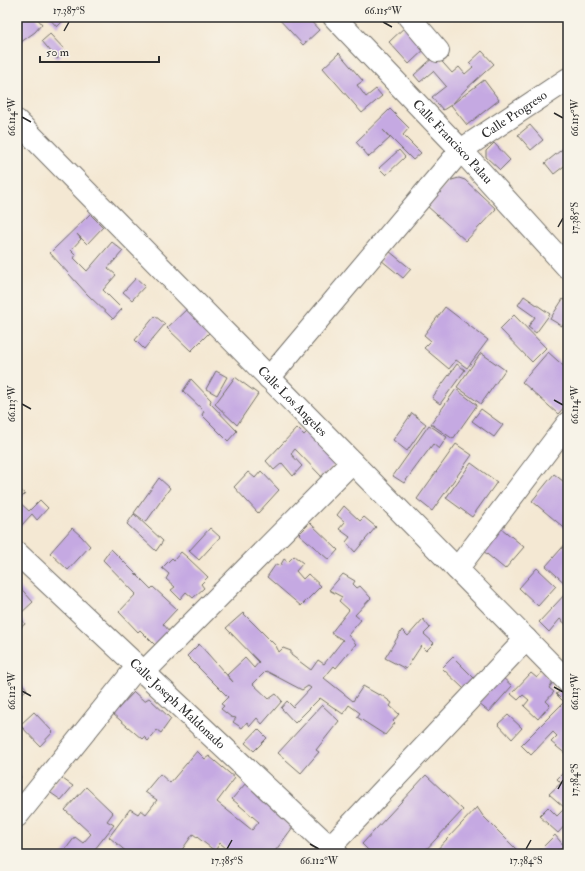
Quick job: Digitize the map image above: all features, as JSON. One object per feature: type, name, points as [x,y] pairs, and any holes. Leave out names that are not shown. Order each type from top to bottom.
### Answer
[{"type":"street","name":"Calle Francisco Palau","points":[[334,17],[461,150],[568,268]]},
{"type":"street","points":[[409,17],[438,50]]},
{"type":"street","name":"Calle Progreso","points":[[269,378],[461,150],[568,79]]},
{"type":"street","name":"Calle Los Angeles","points":[[17,121],[568,682]]},
{"type":"street","points":[[457,569],[568,424]]},
{"type":"street","points":[[17,816],[140,670],[352,462]]},
{"type":"street","name":"Calle Joseph Maldonado","points":[[17,553],[334,851]]},
{"type":"street","points":[[334,851],[526,639]]},
{"type":"building","points":[[17,17],[36,17],[42,24],[35,32],[17,45]]},
{"type":"building","points":[[48,17],[67,17],[57,27]]},
{"type":"building","points":[[277,17],[307,17],[319,30],[303,45]]},
{"type":"building","points":[[408,24],[428,46],[409,64],[389,42]]},
{"type":"building","points":[[50,34],[66,51],[57,59],[42,41]]},
{"type":"building","points":[[482,51],[494,64],[466,89],[451,105],[443,110],[432,97],[446,86],[433,71],[420,82],[414,75],[436,55],[452,73],[459,67],[465,74],[473,67],[469,63]]},
{"type":"building","points":[[339,53],[363,81],[357,85],[366,97],[376,89],[382,96],[362,113],[323,68]]},
{"type":"building","points":[[484,80],[499,100],[467,125],[451,105]]},
{"type":"building","points":[[390,109],[409,128],[403,135],[421,153],[413,160],[383,130],[390,138],[369,157],[356,142]]},
{"type":"building","points":[[530,125],[543,140],[531,150],[518,135]]},
{"type":"building","points":[[568,134],[568,146],[562,139]]},
{"type":"building","points":[[494,143],[510,160],[500,170],[486,157],[486,151]]},
{"type":"building","points":[[565,147],[568,151],[568,163],[554,174],[545,163]]},
{"type":"building","points":[[399,150],[405,157],[386,175],[379,168]]},
{"type":"building","points":[[459,178],[465,180],[496,209],[466,241],[427,206],[448,181]]},
{"type":"building","points":[[90,214],[103,227],[87,244],[77,234],[81,239],[71,250],[76,255],[74,258],[87,271],[112,242],[123,251],[108,268],[116,275],[103,290],[122,309],[113,319],[87,294],[50,253]]},
{"type":"building","points":[[389,251],[411,269],[403,278],[381,260]]},
{"type":"building","points":[[136,278],[145,286],[132,300],[123,292]]},
{"type":"building","points":[[524,296],[550,314],[536,333],[528,327],[535,317],[518,305]]},
{"type":"building","points":[[563,299],[568,302],[568,318],[562,326],[550,319]]},
{"type":"building","points":[[445,307],[488,340],[467,368],[456,360],[449,369],[424,348],[431,341],[424,335]]},
{"type":"building","points":[[188,308],[210,332],[191,351],[167,328]]},
{"type":"building","points":[[514,315],[546,348],[532,362],[500,329]]},
{"type":"building","points":[[155,316],[165,324],[144,349],[135,340]]},
{"type":"building","points":[[548,352],[568,370],[568,403],[558,414],[522,382]]},
{"type":"building","points":[[481,353],[505,370],[481,404],[457,387]]},
{"type":"building","points":[[457,364],[465,370],[440,404],[432,398]]},
{"type":"building","points":[[216,371],[227,377],[217,395],[206,389]]},
{"type":"building","points":[[235,377],[258,394],[237,425],[215,404]]},
{"type":"building","points":[[191,379],[211,400],[210,403],[237,431],[228,441],[202,415],[204,411],[183,391]]},
{"type":"building","points":[[456,389],[477,405],[453,439],[431,424]]},
{"type":"building","points":[[481,409],[503,425],[494,437],[472,421]]},
{"type":"building","points":[[412,413],[426,424],[407,451],[393,440]]},
{"type":"building","points":[[429,425],[447,437],[439,449],[433,444],[404,483],[393,476]]},
{"type":"building","points":[[297,428],[304,435],[311,428],[340,458],[322,477],[295,449],[291,454],[302,466],[293,476],[282,463],[274,470],[266,461]]},
{"type":"building","points":[[456,444],[472,455],[432,511],[417,499]]},
{"type":"building","points":[[471,463],[497,482],[472,517],[446,498]]},
{"type":"building","points":[[261,471],[279,490],[258,513],[234,487],[248,472],[255,478]]},
{"type":"building","points":[[554,474],[568,485],[568,531],[532,501]]},
{"type":"building","points":[[159,478],[170,488],[146,522],[134,513]]},
{"type":"building","points":[[17,487],[25,494],[18,501],[29,511],[40,500],[48,508],[37,520],[32,514],[21,526],[17,522]]},
{"type":"building","points":[[344,506],[360,521],[364,517],[376,527],[355,552],[346,542],[350,537],[339,529],[345,522],[337,515]]},
{"type":"building","points":[[134,514],[163,541],[156,551],[127,524]]},
{"type":"building","points":[[310,523],[338,550],[329,560],[299,534]]},
{"type":"building","points":[[72,528],[90,546],[68,570],[50,553]]},
{"type":"building","points":[[210,528],[220,537],[199,560],[189,551]]},
{"type":"building","points":[[501,528],[524,547],[505,569],[482,550]]},
{"type":"building","points":[[568,541],[568,586],[546,566]]},
{"type":"building","points":[[111,549],[151,589],[153,587],[177,609],[163,624],[170,632],[156,646],[140,630],[138,632],[119,612],[136,594],[103,560]]},
{"type":"building","points":[[181,552],[208,577],[201,584],[204,588],[193,598],[186,592],[180,599],[171,590],[175,587],[166,579],[169,574],[162,568],[172,558],[174,560]]},
{"type":"building","points":[[294,556],[303,563],[296,571],[303,579],[308,574],[321,586],[301,606],[267,577],[276,564],[280,566],[284,559],[288,562]]},
{"type":"building","points":[[537,568],[556,586],[538,606],[519,588]]},
{"type":"building","points":[[343,574],[355,581],[353,584],[357,588],[360,586],[371,598],[355,615],[361,620],[348,635],[356,644],[336,668],[334,666],[324,678],[353,701],[363,686],[379,695],[380,694],[392,703],[390,706],[399,714],[393,721],[395,723],[385,735],[357,717],[360,713],[349,705],[343,714],[320,698],[295,723],[281,708],[287,701],[293,707],[311,688],[308,686],[302,690],[266,671],[253,684],[269,699],[276,694],[282,701],[262,724],[257,718],[250,726],[247,722],[242,728],[233,722],[236,718],[231,717],[221,709],[224,706],[221,704],[228,697],[187,656],[199,644],[233,682],[227,675],[245,658],[254,668],[259,662],[226,628],[243,613],[276,646],[279,652],[283,648],[291,651],[291,655],[311,670],[318,660],[324,664],[343,640],[331,633],[349,610],[339,601],[342,597],[329,590]]},
{"type":"building","points":[[17,584],[33,602],[19,615],[25,624],[17,630]]},
{"type":"building","points":[[567,592],[568,626],[560,619],[549,632],[539,622]]},
{"type":"building","points":[[423,619],[430,628],[424,634],[434,643],[426,651],[421,646],[406,669],[385,658],[402,630],[408,636]]},
{"type":"building","points":[[453,657],[474,678],[464,689],[442,668]]},
{"type":"building","points":[[542,672],[553,682],[549,688],[554,692],[546,701],[550,705],[538,719],[524,706],[529,700],[523,695],[518,700],[511,694],[531,673],[537,678]]},
{"type":"building","points":[[502,677],[512,686],[489,712],[478,703]]},
{"type":"building","points":[[17,678],[27,689],[17,698]]},
{"type":"building","points":[[564,689],[568,693],[568,716],[566,718],[568,719],[568,754],[567,755],[551,742],[557,736],[553,732],[531,755],[521,745],[564,702],[556,694]]},
{"type":"building","points":[[134,692],[144,701],[149,698],[171,719],[161,733],[157,730],[148,741],[144,737],[142,739],[113,714]]},
{"type":"building","points":[[322,705],[339,721],[316,750],[319,752],[301,773],[278,753]]},
{"type":"building","points":[[34,712],[53,732],[40,746],[20,725]]},
{"type":"building","points":[[508,715],[522,728],[512,739],[498,724]]},
{"type":"building","points":[[258,729],[267,738],[254,751],[245,743]]},
{"type":"building","points":[[197,751],[205,759],[209,756],[235,778],[217,802],[252,830],[259,822],[232,799],[246,783],[293,827],[273,854],[233,854],[220,843],[215,851],[193,834],[179,854],[129,854],[109,837],[130,809],[138,814],[141,810],[146,814],[157,800],[145,792],[160,774],[170,783]]},
{"type":"building","points":[[568,768],[568,822],[558,833],[539,816],[548,807],[557,816],[565,808],[549,794],[561,783],[557,779]]},
{"type":"building","points":[[17,773],[21,777],[17,782]]},
{"type":"building","points":[[426,775],[463,810],[422,854],[372,854],[362,844]]},
{"type":"building","points":[[60,777],[73,786],[61,800],[48,791]]},
{"type":"building","points":[[86,787],[113,813],[107,821],[114,825],[91,854],[62,854],[75,837],[83,843],[91,834],[65,810]]},
{"type":"building","points":[[477,807],[483,816],[521,854],[433,854]]},
{"type":"building","points":[[555,835],[564,846],[554,854],[536,854]]}]
